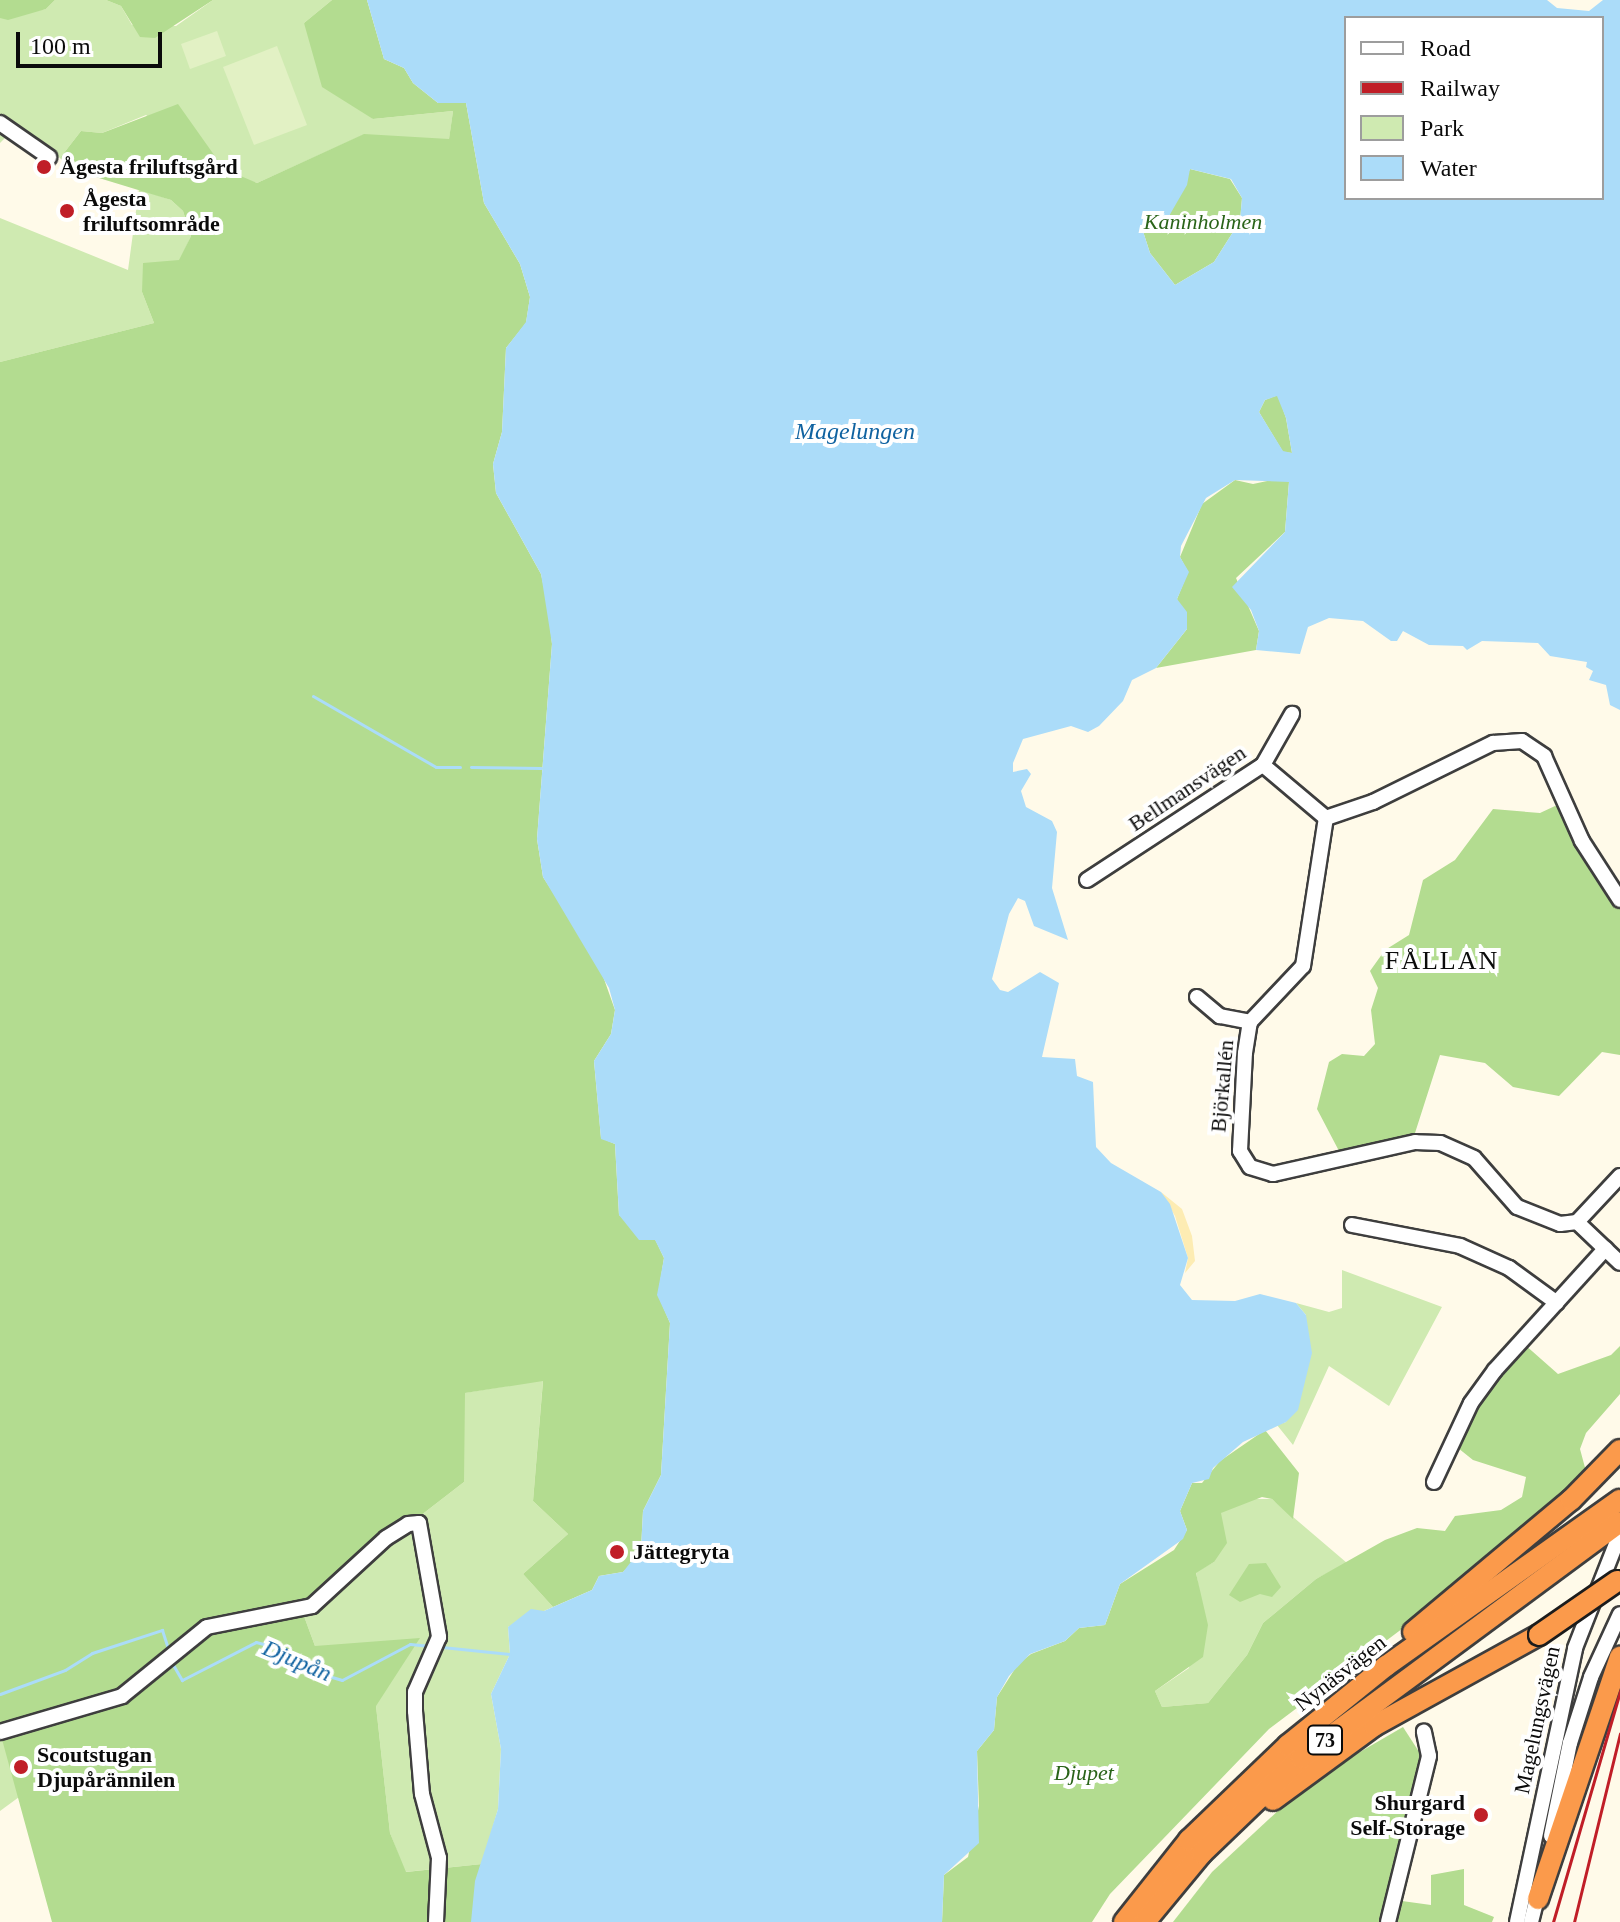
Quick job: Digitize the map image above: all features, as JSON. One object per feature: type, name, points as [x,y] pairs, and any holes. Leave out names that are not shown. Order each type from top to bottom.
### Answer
[{"type":"highway","points":[[1493,1590],[1620,1450]]},
{"type":"highway","name":"Nynäsvägen","points":[[1124,1922],[1189,1840],[1288,1745],[1493,1590],[1620,1500]]},
{"type":"highway","name":"Nynäsvägen","points":[[1145,1922],[1165,1895],[1301,1758],[1493,1590],[1620,1522]]},
{"type":"highway","points":[[1165,1895],[1269,1802],[1339,1751],[1539,1635],[1619,1580]]},
{"type":"highway","points":[[1538,1899],[1616,1664]]},
{"type":"street","points":[[0,123],[49,157]]},
{"type":"street","name":"Bellmansvägen","points":[[1087,880],[1263,765],[1292,714]]},
{"type":"street","points":[[1263,765],[1326,818],[1373,802],[1493,743],[1522,741],[1544,756],[1582,841],[1620,900]]},
{"type":"street","name":"Björkallén","points":[[1326,818],[1303,966],[1250,1022],[1240,1140],[1243,1161],[1250,1167],[1273,1174],[1415,1142],[1440,1143],[1474,1158],[1517,1207],[1560,1224],[1577,1222]]},
{"type":"street","points":[[1197,997],[1220,1016],[1250,1022]]},
{"type":"street","points":[[1620,1176],[1577,1222],[1620,1263]]},
{"type":"street","points":[[1352,1225],[1460,1246],[1509,1268],[1557,1303]]},
{"type":"street","points":[[1434,1482],[1471,1403],[1605,1249]]},
{"type":"street","points":[[0,1732],[122,1696],[207,1627],[312,1606],[386,1538],[419,1523],[439,1637],[415,1692],[422,1794],[439,1858],[436,1922]]},
{"type":"street","name":"Magelungsvägen","points":[[1517,1922],[1575,1648],[1620,1534]]},
{"type":"street","name":"Magelungsvägen","points":[[1531,1922],[1570,1743],[1591,1677],[1620,1614]]},
{"type":"street","points":[[1388,1922],[1429,1756],[1424,1732]]},
{"type":"green space","points":[[0,0],[55,0],[46,9],[8,20],[0,18]]},
{"type":"green space","points":[[55,0],[106,0],[121,6],[132,25],[176,26],[213,0],[332,0],[304,23],[373,119],[453,111],[449,140],[363,135],[257,183],[220,171],[146,115],[102,133],[81,131],[60,158],[16,127],[0,143],[0,18],[46,9]]},
{"type":"green space","points":[[106,0],[213,0],[155,38],[140,37],[121,6]]},
{"type":"green space","points":[[332,0],[367,0],[384,59],[404,68],[413,83],[438,103],[466,103],[484,203],[520,264],[530,297],[526,323],[506,348],[502,432],[493,464],[496,493],[541,574],[548,606],[552,644],[537,839],[543,877],[598,962],[615,1010],[611,1034],[594,1061],[601,1138],[615,1144],[619,1215],[655,1239],[664,1258],[658,1295],[670,1323],[661,1475],[643,1511],[641,1549],[634,1562],[623,1572],[599,1576],[592,1590],[553,1607],[523,1574],[568,1534],[533,1501],[543,1381],[465,1393],[464,1482],[301,1608],[315,1646],[420,1638],[376,1706],[390,1833],[406,1872],[482,1864],[472,1922],[52,1922],[0,1732],[0,362],[154,323],[142,292],[143,263],[179,260],[191,236],[183,211],[171,200],[76,171],[60,158],[81,131],[102,133],[178,104],[224,169],[257,183],[364,134],[449,139],[453,111],[373,119],[322,87],[304,23]]},
{"type":"green space","points":[[217,31],[226,56],[190,69],[181,44]]},
{"type":"green space","points":[[277,46],[307,125],[254,145],[223,67]]},
{"type":"green space","name":"Kaninholmen","points":[[1190,169],[1230,179],[1242,198],[1240,221],[1214,262],[1175,285],[1150,253],[1141,225],[1169,216]]},
{"type":"green space","points":[[139,189],[171,200],[183,211],[191,236],[180,260],[142,292],[154,323],[0,362],[0,218],[128,270]]},
{"type":"green space","points":[[1278,395],[1292,453],[1283,452],[1259,412],[1265,400]]},
{"type":"green space","points":[[1282,478],[1289,482],[1285,532],[1236,578],[1259,631],[1256,650],[1156,668],[1187,629],[1177,599],[1188,572],[1180,557],[1202,504],[1235,480],[1253,484]]},
{"type":"green space","points":[[1555,806],[1562,808],[1592,872],[1620,903],[1620,1055],[1602,1052],[1559,1096],[1513,1087],[1485,1063],[1440,1055],[1415,1133],[1339,1151],[1317,1109],[1329,1062],[1342,1054],[1364,1056],[1375,1044],[1371,1010],[1378,988],[1370,971],[1385,950],[1409,935],[1423,880],[1455,860],[1493,809],[1540,813]]},
{"type":"green space","points":[[1342,1270],[1442,1307],[1389,1406],[1329,1366],[1293,1445],[1277,1425],[1286,1422],[1306,1315],[1296,1303],[1329,1312],[1342,1308]]},
{"type":"green space","name":"Djupet","points":[[1524,1344],[1558,1374],[1611,1355],[1620,1346],[1620,1394],[1586,1433],[1580,1449],[1587,1475],[1512,1546],[1269,1729],[1110,1894],[1092,1922],[942,1922],[944,1875],[968,1857],[979,1806],[977,1751],[994,1730],[997,1697],[1018,1664],[1031,1654],[1065,1641],[1079,1628],[1105,1625],[1120,1584],[1174,1550],[1187,1530],[1180,1511],[1192,1483],[1202,1483],[1220,1461],[1265,1430],[1299,1473],[1293,1519],[1272,1499],[1262,1497],[1221,1513],[1227,1543],[1214,1562],[1196,1573],[1208,1625],[1203,1657],[1155,1691],[1162,1707],[1208,1703],[1247,1655],[1263,1623],[1316,1579],[1385,1540],[1417,1528],[1445,1531],[1455,1516],[1501,1510],[1522,1497],[1526,1477],[1473,1460],[1458,1448],[1478,1403]]},
{"type":"green space","name":"Djupån","points":[[543,1380],[533,1501],[568,1534],[523,1574],[553,1607],[508,1627],[510,1654],[491,1694],[501,1749],[498,1809],[482,1864],[405,1872],[390,1833],[376,1706],[315,1646],[301,1608],[464,1482],[464,1393]]},
{"type":"green space","points":[[1247,1499],[1272,1499],[1347,1563],[1316,1579],[1263,1623],[1247,1655],[1208,1703],[1162,1707],[1155,1691],[1189,1668],[1200,1595],[1196,1572],[1214,1562],[1220,1513]]},
{"type":"green space","points":[[1266,1563],[1281,1587],[1272,1597],[1260,1594],[1240,1602],[1229,1595],[1249,1564]]},
{"type":"green space","points":[[43,1723],[56,1770],[0,1811],[0,1739]]},
{"type":"green space","points":[[1403,1727],[1423,1758],[1382,1922],[1173,1922],[1212,1872],[1310,1781]]},
{"type":"green space","points":[[1464,1869],[1464,1905],[1494,1917],[1492,1922],[1397,1922],[1402,1901],[1431,1905],[1431,1875]]},
{"type":"sand","points":[[1161,1192],[1182,1209],[1192,1236],[1195,1261],[1185,1273],[1188,1258],[1175,1216]]},
{"type":"water","name":"Magelungen","points":[[367,0],[1547,0],[1557,8],[1589,11],[1603,0],[1620,0],[1620,710],[1610,705],[1606,685],[1589,680],[1593,671],[1586,667],[1587,662],[1550,656],[1538,643],[1482,641],[1467,650],[1463,646],[1429,645],[1403,631],[1397,641],[1391,641],[1363,621],[1329,618],[1308,627],[1300,654],[1256,650],[1259,631],[1251,610],[1232,587],[1285,532],[1289,482],[1235,480],[1206,498],[1181,546],[1180,557],[1189,572],[1177,599],[1187,612],[1187,629],[1156,668],[1132,680],[1123,701],[1099,726],[1088,732],[1071,726],[1023,739],[1013,763],[1013,772],[1027,769],[1031,774],[1021,791],[1026,807],[1052,821],[1057,832],[1052,888],[1068,940],[1034,926],[1025,901],[1018,898],[1009,914],[992,979],[1000,990],[1008,992],[1040,972],[1059,983],[1042,1057],[1075,1059],[1077,1076],[1093,1082],[1096,1147],[1111,1163],[1161,1192],[1170,1204],[1188,1258],[1180,1285],[1192,1300],[1235,1301],[1260,1294],[1296,1303],[1306,1315],[1312,1353],[1298,1410],[1286,1422],[1243,1442],[1213,1468],[1209,1479],[1192,1483],[1180,1511],[1187,1530],[1183,1539],[1120,1584],[1105,1625],[1079,1628],[1065,1641],[1030,1654],[1009,1676],[997,1697],[994,1730],[977,1751],[979,1843],[944,1875],[942,1922],[471,1922],[475,1881],[498,1809],[501,1749],[491,1694],[510,1654],[508,1627],[531,1609],[544,1611],[592,1590],[599,1576],[623,1572],[641,1549],[643,1511],[661,1475],[670,1323],[657,1295],[664,1258],[655,1240],[639,1240],[619,1215],[615,1144],[601,1139],[594,1061],[611,1034],[615,1010],[609,988],[543,877],[537,839],[552,644],[541,574],[496,493],[493,464],[502,432],[506,348],[526,322],[530,297],[520,264],[484,203],[466,103],[438,103],[413,83],[404,68],[384,59]],"holes":[[[1190,169],[1231,179],[1242,198],[1240,221],[1214,262],[1175,285],[1150,253],[1141,225],[1169,216],[1187,185]],[[1277,396],[1286,418],[1292,453],[1283,451],[1259,412],[1265,400]]]},
{"type":"waterway","points":[[313,696],[436,767],[460,767]]},
{"type":"waterway","points":[[471,767],[541,768]]},
{"type":"waterway","name":"Djupån","points":[[0,1694],[65,1670],[92,1653],[162,1630],[169,1652]]},
{"type":"waterway","name":"Djupån","points":[[172,1663],[182,1680],[256,1642],[275,1647],[295,1666],[342,1680],[410,1644],[430,1646]]},
{"type":"waterway","name":"Djupån","points":[[442,1647],[510,1654]]},
{"type":"railway","points":[[1553,1922],[1620,1691]]},
{"type":"railway","points":[[1574,1922],[1620,1734]]},
{"type":"place","name":"Ågesta friluftsgård","points":[[44,167]]},
{"type":"place","name":"Ågesta friluftsområde","points":[[67,211]]},
{"type":"place","name":"Jättegryta","points":[[617,1552]]},
{"type":"place","name":"Scoutstugan Djupårännilen","points":[[21,1767]]},
{"type":"place","name":"Shurgard Self-Storage","points":[[1481,1815]]},
{"type":"district","name":"FÅLLAN","points":[[1442,961]]}]
